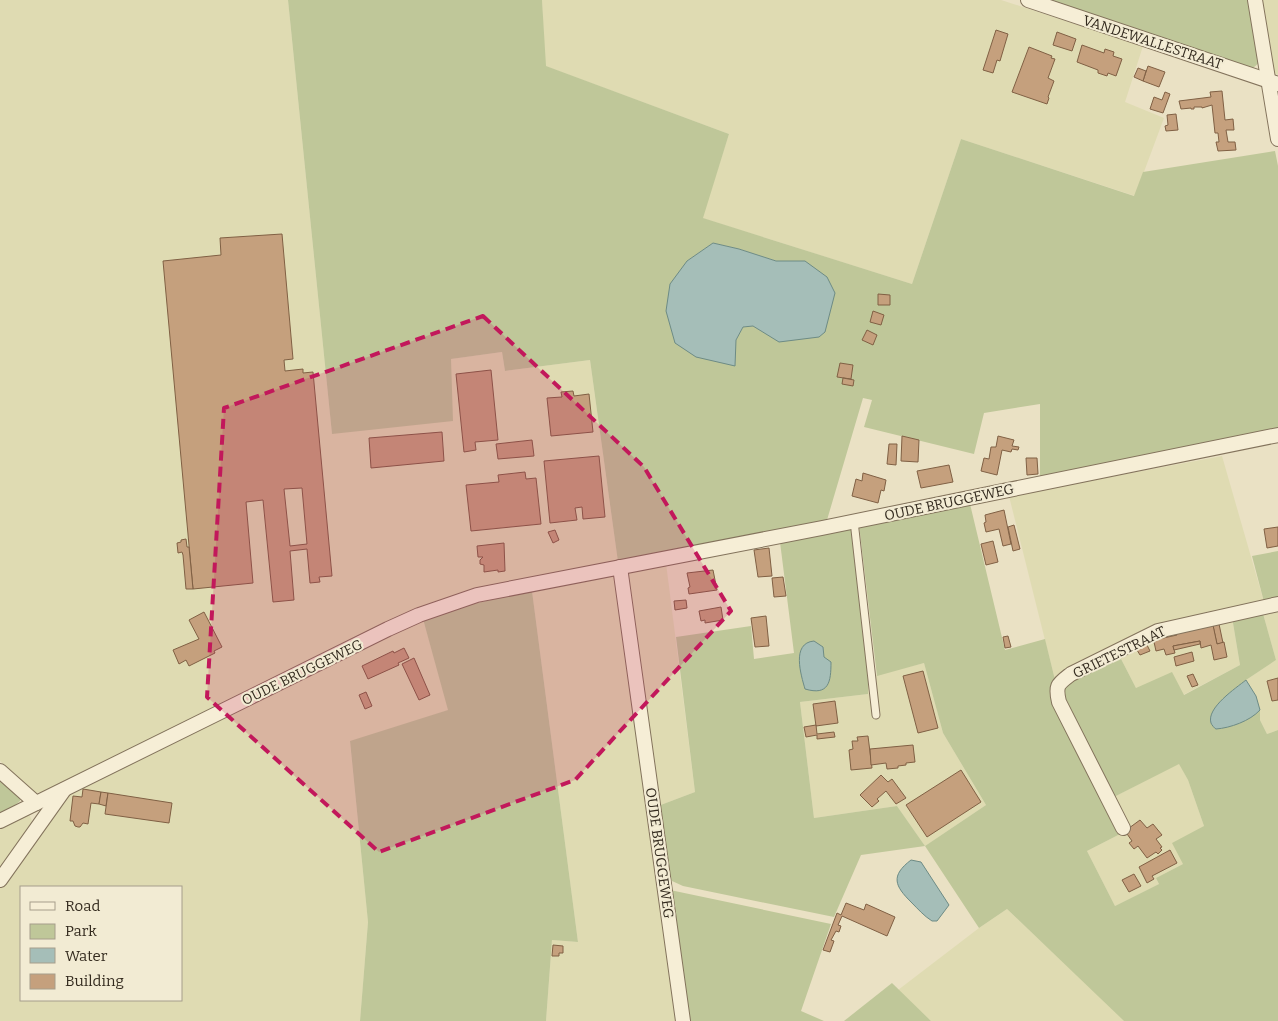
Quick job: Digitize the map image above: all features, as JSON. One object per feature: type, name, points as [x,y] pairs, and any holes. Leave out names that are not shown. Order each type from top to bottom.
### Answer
[{"type":"street","name":"VANDEWALLESTRAAT","points":[[1028,0],[1273,82]]},
{"type":"street","points":[[1255,0],[1273,82],[1278,139]]},
{"type":"street","name":"OUDE BRUGGEWEG","points":[[0,820],[419,615],[477,595],[1278,435]]},
{"type":"street","name":"OUDE BRUGGEWEG","points":[[620,567],[683,1021]]},
{"type":"street","name":"GRIETESTRAAT","points":[[1123,828],[1059,702],[1057,691],[1059,684],[1071,674],[1158,631],[1278,604]]},
{"type":"street","points":[[0,771],[36,803]]},
{"type":"street","points":[[0,880],[64,789]]},
{"type":"lane","points":[[854,521],[876,715]]},
{"type":"highlighted area","points":[[483,316],[644,467],[731,611],[575,780],[379,852],[207,697],[224,408]]},
{"type":"shaded area","points":[[0,0],[288,0],[332,434],[450,359],[502,352],[505,371],[590,360],[618,562],[486,588],[353,640],[190,719],[51,790],[36,793],[0,761]]},
{"type":"shaded area","points":[[542,0],[1001,0],[1143,46],[1125,102],[1164,118],[1135,196],[961,139],[912,284],[702,218],[729,134],[545,66]]},
{"type":"shaded area","points":[[1261,0],[1278,0],[1278,75],[1274,73]]},
{"type":"shaded area","points":[[1222,456],[1264,602],[1196,616],[1056,684],[1009,496]]},
{"type":"shaded area","points":[[666,563],[695,792],[658,806],[627,576],[630,570]]},
{"type":"shaded area","points":[[616,573],[680,1021],[546,1021],[552,940],[578,942],[532,591]]},
{"type":"shaded area","points":[[1278,606],[1278,730],[1267,734],[1260,720],[1256,696],[1246,680],[1276,660],[1262,610]]},
{"type":"shaded area","points":[[1232,617],[1240,665],[1183,695],[1136,688],[1119,655],[1161,632]]},
{"type":"shaded area","points":[[423,619],[449,710],[350,742],[368,922],[360,1021],[0,1021],[0,888],[72,790]]},
{"type":"shaded area","points":[[924,663],[943,733],[986,805],[925,846],[897,806],[814,818],[800,702],[868,694],[868,677]]},
{"type":"shaded area","points":[[1179,763],[1188,780],[1204,826],[1183,864],[1156,878],[1159,884],[1115,906],[1087,851],[1126,831],[1110,799]]},
{"type":"shaded area","points":[[26,813],[32,821],[30,827],[0,870],[0,826]]},
{"type":"shaded area","points":[[1007,909],[1124,1021],[931,1021],[898,990]]},
{"type":"green space","points":[[288,0],[542,0],[546,66],[729,134],[703,218],[912,284],[961,139],[1134,196],[1143,172],[1275,151],[1278,166],[1278,431],[1040,480],[1040,404],[984,413],[974,454],[864,427],[872,400],[863,398],[827,520],[618,562],[590,360],[505,371],[502,352],[451,359],[453,421],[332,434]],"holes":[[[713,243],[776,261],[805,261],[779,341],[753,326],[743,327],[736,340],[687,261]]]},
{"type":"green space","points":[[1048,0],[1250,0],[1261,61],[1253,68]]},
{"type":"green space","points":[[970,504],[1005,650],[1045,639],[1056,684],[1119,655],[1136,688],[1172,672],[1184,695],[1240,665],[1232,617],[1262,610],[1276,660],[1246,680],[1217,705],[1256,714],[1260,710],[1260,720],[1267,734],[1278,730],[1278,1021],[1124,1021],[1007,909],[979,928],[925,846],[986,805],[943,733],[924,663],[877,676],[859,525]],"holes":[[[1179,764],[1188,780],[1204,826],[1172,843],[1183,864],[1156,878],[1159,884],[1115,906],[1087,851],[1126,831],[1110,799]]]},
{"type":"green space","points":[[851,526],[868,677],[868,694],[800,702],[814,818],[897,806],[925,846],[861,855],[834,917],[683,886],[672,881],[667,872],[658,806],[695,792],[676,637],[751,626],[754,659],[794,653],[780,542]]},
{"type":"green space","points":[[1278,551],[1278,599],[1264,602],[1252,556]]},
{"type":"green space","points":[[532,591],[578,942],[552,940],[546,1021],[360,1021],[368,922],[350,741],[448,710],[423,619],[450,609]]},
{"type":"green space","points":[[0,776],[20,795],[20,801],[0,813]]},
{"type":"green space","points":[[670,890],[831,924],[801,1011],[824,1021],[688,1021]]},
{"type":"green space","points":[[892,983],[931,1021],[844,1021]]},
{"type":"water","points":[[713,243],[776,261],[805,261],[827,277],[835,293],[825,332],[819,337],[779,342],[753,326],[743,327],[736,340],[735,366],[696,357],[675,343],[666,311],[670,284],[687,261]]},
{"type":"water","points":[[814,641],[823,647],[824,657],[831,662],[827,686],[819,691],[805,689],[799,660],[802,647]]},
{"type":"water","points":[[1246,680],[1256,696],[1260,710],[1240,723],[1215,729],[1211,723],[1213,711],[1229,693]]},
{"type":"water","points":[[911,860],[921,862],[949,905],[937,921],[932,921],[924,915],[898,886],[897,881],[900,871]]},
{"type":"building","points":[[996,30],[1008,34],[1000,61],[997,60],[993,73],[983,70]]},
{"type":"building","points":[[1057,32],[1076,39],[1072,51],[1053,45]]},
{"type":"building","points":[[1082,45],[1104,53],[1105,49],[1114,52],[1113,56],[1122,59],[1116,76],[1108,73],[1107,76],[1098,73],[1098,70],[1077,62]]},
{"type":"building","points":[[1029,47],[1055,59],[1048,78],[1054,81],[1047,104],[1012,92]]},
{"type":"building","points":[[1148,66],[1165,72],[1159,87],[1143,81]]},
{"type":"building","points":[[1138,68],[1146,71],[1143,81],[1134,77]]},
{"type":"building","points":[[1222,91],[1225,120],[1233,119],[1234,130],[1226,130],[1228,142],[1235,142],[1236,150],[1218,151],[1216,142],[1219,142],[1218,133],[1215,133],[1212,105],[1202,108],[1181,109],[1179,101],[1211,97],[1210,92]]},
{"type":"building","points":[[1165,92],[1170,94],[1163,113],[1150,109],[1154,97],[1162,100]]},
{"type":"building","points":[[1176,114],[1178,130],[1166,131],[1165,126],[1168,125],[1167,115]]},
{"type":"building","points":[[282,234],[293,359],[284,360],[285,371],[303,369],[303,373],[313,372],[332,576],[319,577],[320,582],[310,583],[307,549],[290,551],[294,600],[273,602],[263,500],[246,502],[253,583],[193,589],[163,261],[221,255],[220,238]],"holes":[[[302,488],[307,544],[290,546],[284,489]]]},
{"type":"building","points":[[878,294],[890,295],[890,305],[878,305]]},
{"type":"building","points":[[873,311],[884,315],[881,325],[870,322]]},
{"type":"building","points":[[867,330],[877,335],[873,345],[862,340]]},
{"type":"building","points":[[840,363],[853,365],[851,379],[837,377]]},
{"type":"building","points":[[491,370],[498,440],[475,442],[476,450],[464,452],[456,374]]},
{"type":"building","points":[[843,378],[854,380],[853,386],[842,384]]},
{"type":"building","points":[[573,391],[574,396],[589,394],[593,432],[551,436],[547,398],[562,397],[561,392]]},
{"type":"building","points":[[442,432],[444,461],[371,468],[369,438]]},
{"type":"building","points":[[902,436],[919,440],[918,462],[901,461]]},
{"type":"building","points":[[998,436],[1014,440],[1012,446],[1019,447],[1018,450],[1012,449],[1011,452],[1002,450],[997,475],[981,471],[984,458],[989,459],[991,447],[996,447]]},
{"type":"building","points":[[532,440],[534,456],[498,459],[496,444]]},
{"type":"building","points":[[889,444],[897,444],[896,465],[887,464]]},
{"type":"building","points":[[599,456],[605,517],[583,519],[582,507],[575,508],[577,520],[550,523],[544,461]]},
{"type":"building","points":[[1026,458],[1037,458],[1038,474],[1027,475]]},
{"type":"building","points":[[949,465],[953,482],[921,488],[917,471]]},
{"type":"building","points":[[525,472],[526,479],[536,478],[541,524],[471,531],[466,485],[499,482],[498,475]]},
{"type":"building","points":[[863,473],[886,480],[884,491],[881,490],[878,503],[852,496],[856,479],[862,481]]},
{"type":"building","points":[[1004,510],[1011,544],[1003,546],[999,529],[986,532],[984,523],[986,522],[985,515]]},
{"type":"building","points":[[1014,525],[1020,549],[1013,551],[1008,527]]},
{"type":"building","points":[[1278,527],[1278,546],[1267,548],[1264,529]]},
{"type":"building","points":[[555,530],[559,540],[553,543],[548,532]]},
{"type":"building","points":[[186,539],[187,547],[189,547],[193,589],[186,589],[183,555],[182,552],[178,553],[177,543]]},
{"type":"building","points":[[993,541],[998,562],[986,565],[981,544]]},
{"type":"building","points":[[504,543],[505,571],[484,572],[484,565],[480,564],[480,560],[483,557],[478,557],[477,546]]},
{"type":"building","points":[[769,548],[772,576],[758,577],[754,550]]},
{"type":"building","points":[[713,570],[717,590],[689,594],[688,588],[690,587],[687,573]]},
{"type":"building","points":[[783,577],[786,596],[774,597],[772,578]]},
{"type":"building","points":[[686,600],[687,608],[675,610],[674,601]]},
{"type":"building","points":[[721,607],[723,620],[705,623],[705,620],[701,621],[699,611]]},
{"type":"building","points":[[204,612],[222,647],[214,651],[215,653],[189,666],[186,660],[179,664],[173,650],[199,639],[189,620]]},
{"type":"building","points":[[766,616],[769,646],[755,647],[751,618]]},
{"type":"building","points":[[1219,624],[1223,643],[1217,644],[1213,626]]},
{"type":"building","points":[[1213,625],[1217,644],[1224,642],[1227,657],[1214,660],[1211,645],[1201,648],[1200,641],[1173,646],[1175,653],[1166,655],[1164,649],[1156,651],[1154,642],[1159,639],[1177,635],[1176,633]]},
{"type":"building","points":[[1008,636],[1011,647],[1005,648],[1003,637]]},
{"type":"building","points":[[1200,641],[1200,644],[1174,650],[1173,646]]},
{"type":"building","points":[[1147,645],[1150,651],[1140,655],[1137,650]]},
{"type":"building","points":[[404,648],[409,658],[398,663],[399,665],[368,679],[362,666],[393,651],[394,653]]},
{"type":"building","points":[[1192,652],[1194,661],[1176,666],[1174,657]]},
{"type":"building","points":[[414,658],[430,695],[419,700],[402,664]]},
{"type":"building","points":[[923,671],[938,728],[918,733],[903,676]]},
{"type":"building","points":[[1193,674],[1198,685],[1192,687],[1187,676]]},
{"type":"building","points":[[1278,678],[1278,700],[1272,701],[1267,681]]},
{"type":"building","points":[[366,692],[372,706],[365,709],[359,695]]},
{"type":"building","points":[[835,701],[838,723],[816,726],[813,704]]},
{"type":"building","points":[[816,725],[817,734],[834,732],[835,737],[817,739],[817,735],[806,737],[804,727]]},
{"type":"building","points":[[868,736],[872,768],[851,770],[849,750],[853,749],[852,741],[858,741],[857,737]]},
{"type":"building","points":[[913,745],[915,762],[906,763],[906,765],[898,766],[898,768],[887,769],[886,763],[871,765],[870,749]]},
{"type":"building","points":[[961,770],[981,802],[927,837],[906,805]]},
{"type":"building","points":[[881,775],[888,782],[892,779],[906,798],[896,804],[886,791],[877,799],[879,801],[872,807],[860,795]]},
{"type":"building","points":[[83,789],[101,792],[99,804],[91,803],[88,824],[83,823],[78,827],[75,826],[73,821],[70,821],[73,796],[82,797]]},
{"type":"building","points":[[101,792],[108,793],[106,806],[99,804]]},
{"type":"building","points":[[108,793],[172,803],[169,823],[105,814]]},
{"type":"building","points":[[1140,820],[1147,828],[1153,824],[1162,835],[1156,839],[1162,850],[1158,854],[1156,852],[1147,858],[1138,846],[1134,849],[1129,843],[1132,841],[1125,831]]},
{"type":"building","points":[[1170,850],[1177,863],[1152,876],[1154,879],[1147,883],[1139,867]]},
{"type":"building","points":[[1134,874],[1141,886],[1129,892],[1122,880]]},
{"type":"building","points":[[846,903],[864,910],[866,904],[895,917],[887,936],[842,916],[838,925],[841,926],[839,932],[836,931],[831,940],[834,941],[830,952],[823,950],[837,913],[841,915]]},
{"type":"building","points":[[553,945],[563,946],[563,953],[559,953],[559,956],[552,956]]}]
